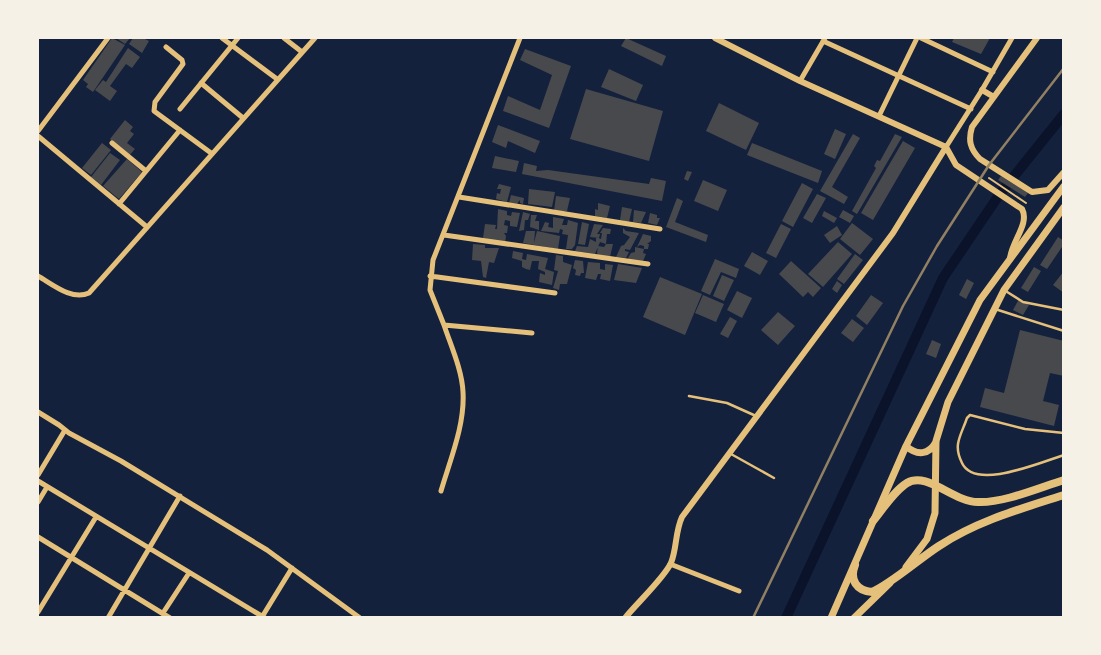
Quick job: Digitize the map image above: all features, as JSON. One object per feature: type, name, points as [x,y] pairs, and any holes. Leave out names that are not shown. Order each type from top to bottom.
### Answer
[{"type":"main road","points":[[831,618],[906,446],[980,300],[1064,186]]},
{"type":"main road","points":[[906,446],[919,453],[933,448],[948,402],[1004,290],[1064,207]]},
{"type":"main road","points":[[858,617],[920,550],[932,526],[937,486],[934,463],[936,441]]},
{"type":"main road","points":[[873,521],[907,483],[921,480],[937,486],[957,498],[980,502],[993,501],[1064,480]]},
{"type":"main road","points":[[855,565],[852,578],[860,589],[866,591],[878,589],[938,546],[969,528],[1064,495]]},
{"type":"street","points":[[38,131],[108,38]]},
{"type":"street","points":[[222,38],[277,79]]},
{"type":"street","points":[[180,109],[238,38]]},
{"type":"street","points":[[284,38],[302,52]]},
{"type":"street","points":[[38,276],[72,295],[83,296],[89,293],[315,38]]},
{"type":"street","points":[[441,491],[460,423],[463,404],[462,381],[444,325],[430,290],[430,276],[520,38]]},
{"type":"street","points":[[715,38],[800,81],[946,147],[956,165],[1022,209],[1024,223],[1013,243],[1010,260]]},
{"type":"street","points":[[879,116],[917,38]]},
{"type":"street","points":[[921,38],[993,72]]},
{"type":"street","points":[[625,618],[670,564],[677,528],[682,517],[893,233],[1012,38]]},
{"type":"street","points":[[1037,38],[994,97],[970,134],[970,141],[975,154],[989,165],[1027,189],[1038,193],[1048,190],[1064,172]]},
{"type":"street","points":[[800,81],[824,39],[899,76],[971,108]]},
{"type":"street","points":[[166,47],[182,60],[183,64],[153,108],[212,154]]},
{"type":"street","points":[[201,83],[243,118]]},
{"type":"street","points":[[982,90],[994,97]]},
{"type":"street","points":[[119,204],[180,130]]},
{"type":"street","points":[[38,136],[147,227]]},
{"type":"street","points":[[112,143],[146,171]]},
{"type":"street","points":[[459,197],[660,229]]},
{"type":"street","points":[[444,235],[648,264]]},
{"type":"street","points":[[430,276],[555,293]]},
{"type":"street","points":[[444,325],[532,333]]},
{"type":"street","points":[[38,412],[267,550],[354,611],[360,618]]},
{"type":"street","points":[[38,475],[65,430]]},
{"type":"street","points":[[38,481],[263,617],[292,568]]},
{"type":"street","points":[[38,502],[47,487]]},
{"type":"street","points":[[108,618],[180,496]]},
{"type":"street","points":[[38,612],[96,517]]},
{"type":"street","points":[[38,537],[170,618]]},
{"type":"street","points":[[670,564],[739,591]]},
{"type":"street","points":[[163,613],[189,573]]},
{"type":"street","points":[[38,599],[43,603]]},
{"type":"lane","points":[[1004,290],[1023,302],[1064,310]]},
{"type":"lane","points":[[994,309],[1064,330]]},
{"type":"lane","points":[[689,396],[727,403],[758,416]]},
{"type":"lane","points":[[1064,433],[1026,430],[970,415],[966,418],[958,445],[958,457],[964,468],[980,476],[1000,474],[1064,455]]},
{"type":"lane","points":[[730,454],[774,478]]},
{"type":"building","points":[[112,38],[125,45],[93,92],[86,87],[88,84],[83,80]]},
{"type":"building","points":[[116,38],[130,38],[125,44]]},
{"type":"building","points":[[133,38],[143,38],[149,41],[142,53],[129,44]]},
{"type":"building","points":[[626,38],[666,56],[662,66],[621,46]]},
{"type":"building","points":[[954,38],[990,38],[981,54],[952,42]]},
{"type":"building","points":[[128,48],[140,57],[132,68],[126,64],[110,86],[117,91],[110,101],[95,90],[103,80],[106,82]]},
{"type":"building","points":[[525,49],[571,66],[549,128],[503,111],[508,96],[540,110],[552,75],[520,60]]},
{"type":"building","points":[[609,69],[643,85],[636,101],[601,87]]},
{"type":"building","points":[[586,89],[663,111],[649,161],[570,139]]},
{"type":"building","points":[[719,103],[759,123],[746,150],[706,131]]},
{"type":"building","points":[[125,120],[133,127],[130,131],[134,134],[127,143],[135,149],[128,157],[110,139]]},
{"type":"building","points":[[498,125],[540,141],[535,153],[508,141],[506,148],[492,142]]},
{"type":"building","points":[[835,129],[846,134],[835,159],[824,154]]},
{"type":"building","points":[[853,134],[860,138],[832,187],[848,197],[844,204],[820,191]]},
{"type":"building","points":[[895,134],[902,137],[857,214],[852,211],[876,168],[874,166],[877,160],[880,161]]},
{"type":"building","points":[[903,141],[915,148],[873,220],[861,213]]},
{"type":"building","points":[[102,143],[111,150],[91,175],[82,168]]},
{"type":"building","points":[[752,143],[822,171],[818,183],[747,155]]},
{"type":"building","points":[[110,153],[120,160],[101,185],[91,177]]},
{"type":"building","points":[[495,156],[519,161],[516,172],[492,168]]},
{"type":"building","points":[[127,159],[142,172],[119,199],[103,186]]},
{"type":"building","points":[[524,163],[537,166],[536,171],[548,170],[649,184],[651,178],[666,181],[662,201],[522,174]]},
{"type":"building","points":[[687,171],[692,172],[688,181],[684,179]]},
{"type":"building","points":[[1001,176],[1028,193],[1025,197],[998,180]]},
{"type":"building","points":[[703,180],[727,190],[718,211],[694,201]]},
{"type":"building","points":[[802,183],[813,189],[793,227],[782,221]]},
{"type":"building","points":[[499,184],[511,187],[507,202],[496,199],[497,193],[500,194],[501,189],[497,189]]},
{"type":"building","points":[[529,189],[555,192],[552,207],[528,204]]},
{"type":"building","points":[[817,194],[826,198],[812,223],[803,218]]},
{"type":"building","points":[[511,195],[524,198],[523,204],[520,203],[520,200],[517,204],[509,203]]},
{"type":"building","points":[[556,196],[570,198],[567,211],[554,211]]},
{"type":"building","points":[[677,198],[683,201],[675,222],[708,235],[706,242],[666,227]]},
{"type":"building","points":[[598,203],[610,206],[607,218],[595,216],[595,209],[598,210]]},
{"type":"building","points":[[622,207],[632,209],[629,222],[620,220]]},
{"type":"building","points":[[498,209],[507,211],[507,215],[511,216],[512,212],[520,213],[517,227],[510,226],[510,221],[505,220],[504,225],[508,226],[507,233],[504,233],[506,236],[505,244],[483,238],[485,224],[496,225],[495,229],[497,229]]},
{"type":"building","points":[[634,210],[646,212],[641,223],[633,222]]},
{"type":"building","points":[[843,210],[854,216],[850,223],[839,217]]},
{"type":"building","points":[[824,211],[837,218],[834,223],[822,216]]},
{"type":"building","points":[[523,212],[530,214],[528,220],[525,220],[524,230],[519,231]]},
{"type":"building","points":[[650,213],[660,218],[657,225],[648,223]]},
{"type":"building","points":[[531,215],[537,215],[535,221],[539,221],[539,230],[530,227]]},
{"type":"building","points":[[553,217],[564,219],[562,225],[567,225],[568,220],[578,223],[575,245],[572,249],[566,249],[568,235],[562,234],[563,230],[560,229],[559,233],[541,231],[545,222],[549,223],[548,227],[553,228]]},
{"type":"building","points":[[582,222],[589,224],[585,245],[578,244]]},
{"type":"building","points":[[852,223],[873,239],[860,255],[840,239]]},
{"type":"building","points":[[594,224],[603,225],[597,234],[600,234],[599,238],[590,237]]},
{"type":"building","points":[[781,224],[791,229],[776,258],[766,253]]},
{"type":"building","points":[[837,226],[842,235],[830,243],[824,235]]},
{"type":"building","points":[[603,228],[611,229],[610,234],[607,234],[606,244],[600,242],[595,254],[575,251],[577,246],[588,247],[590,239],[596,242],[596,237],[601,239],[602,233],[600,233]]},
{"type":"building","points":[[623,228],[626,231],[639,233],[630,250],[625,249],[625,251],[629,252],[626,258],[616,257],[621,246],[630,237],[623,233]]},
{"type":"building","points":[[526,231],[535,231],[534,243],[537,231],[560,236],[558,249],[523,243]]},
{"type":"building","points":[[643,234],[651,236],[651,241],[647,244],[649,244],[648,249],[644,249],[644,246],[640,245],[637,247]]},
{"type":"building","points":[[1058,237],[1064,241],[1064,244],[1047,269],[1040,265]]},
{"type":"building","points":[[838,242],[852,254],[823,287],[808,274]]},
{"type":"building","points":[[473,244],[485,245],[485,248],[499,248],[494,263],[489,262],[486,278],[483,277],[481,261],[472,260]]},
{"type":"building","points":[[606,244],[613,244],[610,257],[599,257],[597,253],[598,246],[604,247]]},
{"type":"building","points":[[635,247],[644,249],[643,253],[646,254],[643,261],[629,261],[628,258],[631,253],[635,252]]},
{"type":"building","points":[[513,251],[523,253],[522,259],[526,260],[527,254],[548,258],[545,269],[554,272],[552,285],[539,282],[540,273],[545,275],[545,272],[538,269],[539,261],[532,261],[530,270],[526,269],[522,267],[522,261],[512,258]]},
{"type":"building","points":[[752,252],[768,261],[760,275],[744,266]]},
{"type":"building","points":[[855,254],[863,260],[844,284],[837,279]]},
{"type":"building","points":[[556,255],[563,256],[563,262],[572,265],[567,284],[560,284],[559,290],[553,288],[558,271],[554,270]]},
{"type":"building","points":[[715,259],[739,269],[736,278],[721,272],[710,295],[701,291]]},
{"type":"building","points":[[575,260],[583,261],[584,273],[581,273],[580,276],[575,275],[576,270],[573,268]]},
{"type":"building","points":[[791,261],[821,288],[813,297],[808,292],[803,297],[779,274]]},
{"type":"building","points":[[588,262],[600,263],[600,269],[605,270],[605,264],[613,265],[610,281],[600,279],[601,274],[598,274],[596,280],[585,278]]},
{"type":"building","points":[[618,264],[642,268],[636,283],[614,280]]},
{"type":"building","points":[[1034,267],[1041,271],[1028,292],[1021,288]]},
{"type":"building","points":[[1064,271],[1064,293],[1053,285]]},
{"type":"building","points":[[722,275],[734,280],[724,301],[713,296]]},
{"type":"building","points":[[660,277],[702,294],[685,335],[643,317]]},
{"type":"building","points":[[967,279],[974,283],[966,299],[959,295]]},
{"type":"building","points":[[837,281],[842,285],[837,293],[832,289]]},
{"type":"building","points":[[737,291],[752,298],[742,318],[727,310]]},
{"type":"building","points":[[703,295],[724,304],[716,322],[695,313]]},
{"type":"building","points":[[871,295],[883,303],[867,325],[856,316]]},
{"type":"building","points":[[1019,299],[1029,305],[1023,315],[1013,310]]},
{"type":"building","points":[[778,312],[795,326],[778,345],[761,330]]},
{"type":"building","points":[[730,317],[737,321],[728,338],[720,334]]},
{"type":"building","points":[[852,319],[864,328],[853,342],[841,333]]},
{"type":"building","points":[[1020,330],[1064,341],[1064,376],[1050,373],[1043,401],[1059,405],[1054,426],[980,407],[985,388],[1004,393]]},
{"type":"building","points":[[932,340],[941,344],[936,358],[926,354]]},
{"type":"waterway","points":[[786,618],[943,278],[999,195],[1064,114]]},
{"type":"railway","points":[[753,618],[903,306],[937,246],[989,165],[1064,68]]}]
